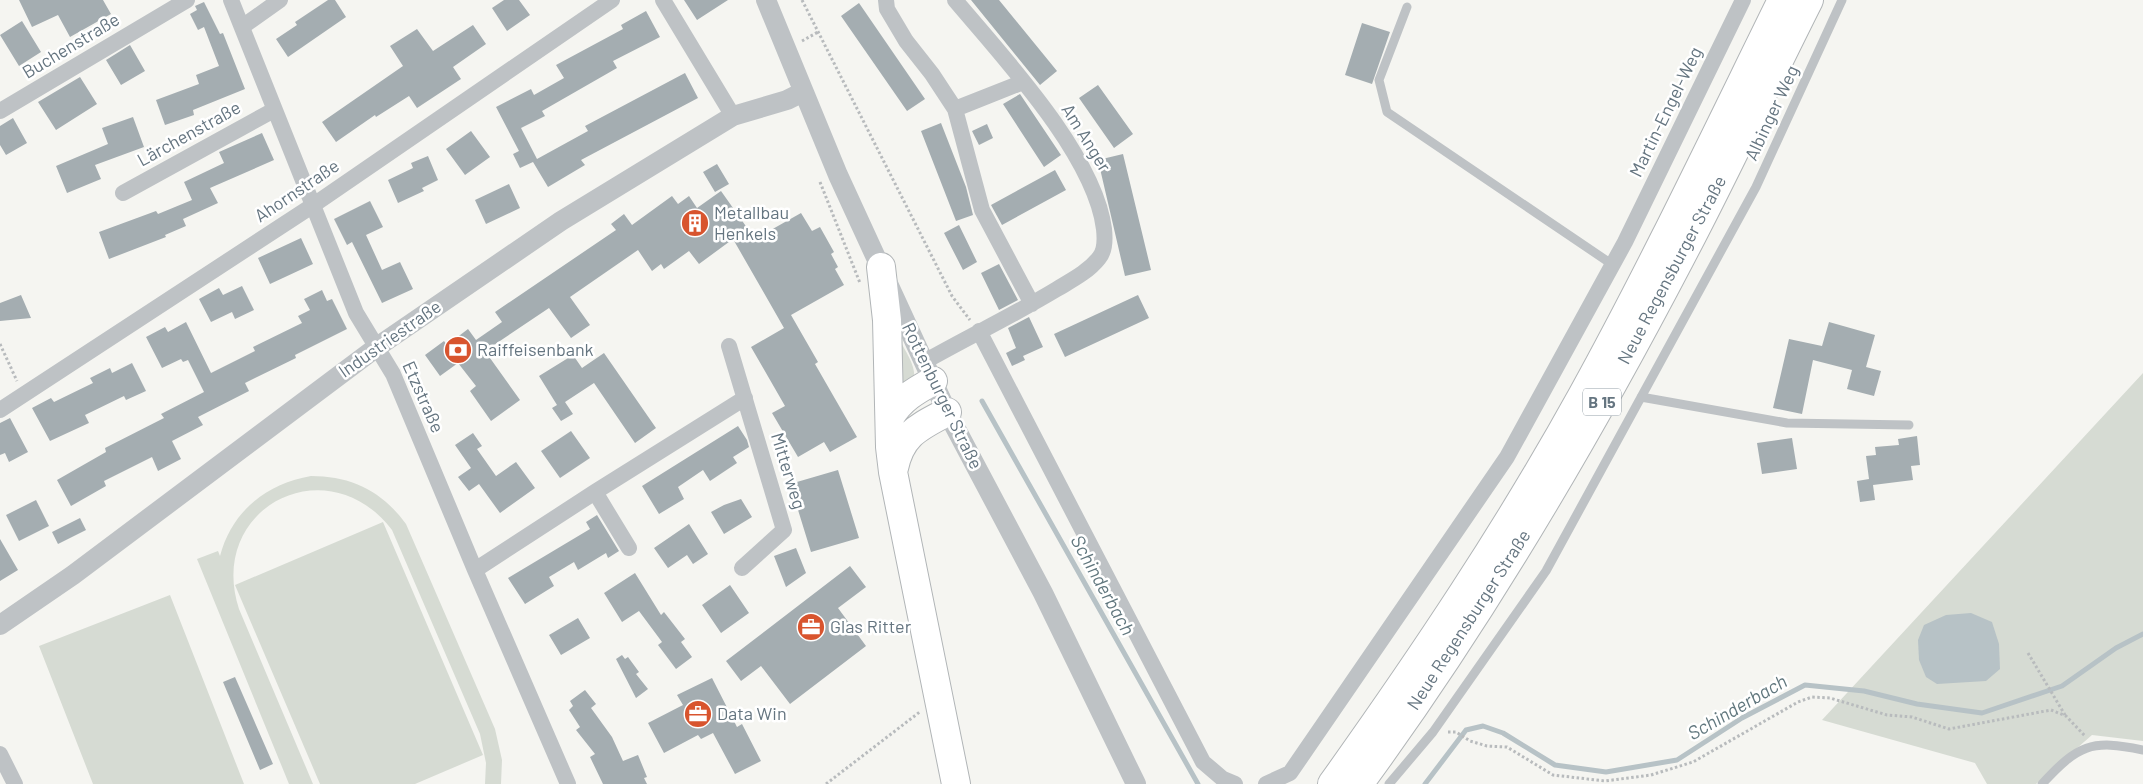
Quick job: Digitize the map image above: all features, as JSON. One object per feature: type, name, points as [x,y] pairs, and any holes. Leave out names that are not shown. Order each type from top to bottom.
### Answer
[{"type":"highway","name":"B 15","points":[[1332,784],[1439,631],[1542,466],[1660,250],[1782,0]]},
{"type":"highway","name":"Neue Regensburger Straße","points":[[1359,784],[1460,638],[1561,475],[1682,256],[1809,0]]},
{"type":"highway","points":[[881,267],[887,320],[893,472],[956,784]]},
{"type":"highway","points":[[890,417],[897,404],[928,372]]},
{"type":"highway","points":[[893,472],[896,456],[905,439],[919,427],[947,412]]},
{"type":"street","name":"Buchenstraße","points":[[0,111],[187,0]]},
{"type":"street","name":"Etzstraße","points":[[231,0],[356,313],[393,374],[475,570],[568,784]]},
{"type":"street","points":[[242,27],[280,0]]},
{"type":"street","name":"Ahornstraße","points":[[0,410],[312,206],[612,0]]},
{"type":"street","points":[[663,0],[733,116]]},
{"type":"street","name":"Rottenburger Straße","points":[[766,0],[802,92],[928,372],[947,412],[1043,593],[1136,784]]},
{"type":"street","points":[[886,0],[887,9],[906,41],[944,90],[955,109],[982,210],[1032,304]]},
{"type":"street","name":"Am Anger","points":[[928,372],[979,331],[1032,304],[1090,268],[1101,256],[1105,238],[1103,217],[1092,183],[1057,128],[1023,82],[955,0]]},
{"type":"street","name":"Martin-Engel-Weg","points":[[1266,784],[1290,773],[1507,457],[1625,242],[1743,0]]},
{"type":"street","points":[[955,109],[1023,82]]},
{"type":"street","name":"Industriestraße","points":[[0,625],[73,574],[377,347],[561,220],[733,116],[787,100],[802,92]]},
{"type":"street","name":"Lärchenstraße","points":[[122,193],[274,110]]},
{"type":"street","points":[[979,331],[1203,762],[1223,779],[1235,784]]},
{"type":"street","name":"Mitterweg","points":[[729,346],[784,530],[742,568]]},
{"type":"street","points":[[475,570],[746,398]]},
{"type":"street","points":[[596,492],[629,548]]},
{"type":"street","points":[[0,754],[15,784]]},
{"type":"lane","name":"Albinger Weg","points":[[1389,784],[1433,732],[1546,571],[1756,187],[1842,0]]},
{"type":"lane","points":[[1407,7],[1379,80],[1387,112],[1613,265]]},
{"type":"lane","points":[[1641,397],[1787,423],[1909,426]]},
{"type":"lane","points":[[2042,784],[2056,768],[2089,745],[2105,744],[2143,750]]},
{"type":"path","points":[[802,0],[952,296],[979,331]]},
{"type":"path","points":[[0,344],[23,395]]},
{"type":"path","points":[[2028,653],[2066,716],[2082,731],[2089,745]]},
{"type":"path","points":[[1456,732],[1470,741],[1487,746],[1507,747],[1553,774],[1605,781],[1651,775],[1693,762],[1798,702],[1812,697],[1830,698],[1887,715],[1912,717],[1949,729],[2050,710],[2066,716]]},
{"type":"path","points":[[826,784],[925,708]]},
{"type":"shaded area","points":[[899,339],[913,366],[914,372],[912,382],[902,389]]},
{"type":"shaded area","points":[[2143,373],[2143,741],[2092,735],[2036,784],[1987,784],[1975,763],[1822,720]]},
{"type":"shaded area","points":[[311,476],[352,482],[376,494],[397,512],[406,524],[495,729],[502,760],[501,784],[485,784],[486,763],[480,734],[392,530],[365,505],[336,492],[306,491],[279,500],[256,517],[240,542],[233,573],[239,609],[313,784],[289,784],[197,559],[218,551],[220,556],[233,526],[253,502],[279,486]]},
{"type":"shaded area","points":[[383,522],[483,755],[415,784],[320,784],[235,585]]},
{"type":"shaded area","points":[[170,595],[244,784],[93,784],[39,646]]},
{"type":"shaded area","points":[[1971,613],[1992,622],[1999,644],[2000,669],[1986,681],[1937,684],[1926,677],[1919,660],[1918,640],[1924,625],[1946,615]]},
{"type":"building","points":[[19,0],[103,0],[111,14],[70,37],[58,15],[32,27]]},
{"type":"building","points":[[328,0],[335,0],[346,17],[288,57],[276,39],[297,25],[295,22]]},
{"type":"building","points":[[504,0],[519,0],[530,15],[507,31],[492,8]]},
{"type":"building","points":[[684,0],[728,0],[697,20]]},
{"type":"building","points":[[971,0],[999,0],[1057,71],[1040,85]]},
{"type":"building","points":[[204,2],[220,34],[223,33],[245,89],[193,110],[194,115],[165,125],[156,100],[199,84],[196,75],[219,66],[204,27],[198,30],[190,14],[197,10],[195,6]]},
{"type":"building","points":[[859,3],[925,99],[907,111],[841,16]]},
{"type":"building","points":[[646,11],[660,37],[613,61],[617,68],[542,111],[545,116],[521,128],[537,159],[588,131],[585,126],[685,73],[698,98],[581,160],[585,165],[548,187],[533,162],[520,168],[513,154],[519,151],[496,107],[531,89],[534,95],[564,78],[556,65],[623,29],[621,25]]},
{"type":"building","points":[[22,21],[41,52],[19,66],[0,35]]},
{"type":"building","points":[[1362,23],[1390,32],[1372,84],[1345,75]]},
{"type":"building","points":[[473,25],[486,44],[453,67],[461,79],[417,108],[409,96],[376,117],[375,115],[336,142],[322,122],[403,66],[390,46],[417,29],[433,51]]},
{"type":"building","points":[[130,45],[145,71],[121,85],[106,60]]},
{"type":"building","points":[[80,77],[97,104],[56,130],[38,102]]},
{"type":"building","points":[[1098,85],[1133,134],[1114,148],[1079,98]]},
{"type":"building","points":[[1020,94],[1061,155],[1044,167],[1003,104]]},
{"type":"building","points":[[133,117],[144,147],[95,165],[101,179],[67,193],[56,166],[108,144],[102,128]]},
{"type":"building","points":[[13,118],[27,143],[6,155],[0,145],[0,126]]},
{"type":"building","points":[[941,123],[966,187],[973,215],[956,221],[921,131]]},
{"type":"building","points":[[987,124],[993,138],[979,145],[972,131]]},
{"type":"building","points":[[471,131],[490,157],[465,175],[446,149]]},
{"type":"building","points":[[262,133],[274,160],[210,188],[218,203],[183,219],[186,226],[165,235],[166,237],[109,259],[99,232],[156,211],[158,214],[192,200],[184,182],[224,163],[219,152]]},
{"type":"building","points":[[1123,154],[1151,270],[1125,276],[1098,160]]},
{"type":"building","points":[[428,156],[438,180],[422,188],[424,191],[398,203],[388,180],[413,168],[411,163]]},
{"type":"building","points":[[717,164],[729,184],[715,192],[703,172]]},
{"type":"building","points":[[1055,170],[1066,190],[1002,225],[991,205]]},
{"type":"building","points":[[509,184],[520,208],[486,224],[475,200]]},
{"type":"building","points":[[721,191],[755,239],[801,213],[812,231],[820,227],[834,252],[831,254],[838,267],[835,269],[844,285],[791,315],[818,362],[815,364],[857,437],[830,452],[824,442],[798,457],[772,413],[785,406],[751,347],[784,328],[733,239],[699,264],[689,251],[664,269],[661,264],[652,271],[638,250],[570,297],[590,325],[571,338],[549,308],[485,351],[520,400],[491,421],[470,391],[476,386],[458,363],[440,376],[425,355],[444,341],[447,345],[468,329],[476,340],[502,322],[495,312],[616,230],[611,224],[624,214],[632,225],[672,196],[678,204],[689,196],[697,208]]},
{"type":"building","points":[[370,201],[383,227],[366,235],[382,270],[400,262],[413,289],[382,303],[352,242],[347,245],[334,219]]},
{"type":"building","points":[[959,225],[977,262],[963,270],[944,233]]},
{"type":"building","points":[[301,238],[313,264],[270,284],[258,258]]},
{"type":"building","points":[[999,264],[1018,300],[999,310],[981,273]]},
{"type":"building","points":[[242,286],[254,310],[235,319],[232,312],[211,322],[199,299],[219,288],[223,295]]},
{"type":"building","points":[[322,290],[327,301],[332,299],[347,329],[295,355],[296,358],[245,383],[249,391],[198,417],[203,425],[172,441],[181,459],[158,471],[152,457],[104,481],[106,486],[71,506],[57,480],[106,452],[105,448],[164,418],[161,414],[204,392],[188,360],[183,362],[181,359],[162,368],[146,337],[165,327],[168,332],[186,322],[211,373],[255,351],[253,347],[302,323],[298,316],[310,310],[304,299]]},
{"type":"building","points":[[21,295],[31,318],[0,321],[0,303]]},
{"type":"building","points":[[1138,295],[1149,318],[1065,357],[1054,334]]},
{"type":"building","points":[[1029,317],[1043,347],[1023,356],[1025,360],[1012,366],[1006,353],[1016,348],[1008,328]]},
{"type":"building","points":[[1829,322],[1875,335],[1866,367],[1881,371],[1874,396],[1847,389],[1852,370],[1813,360],[1802,414],[1773,408],[1789,339],[1822,346]]},
{"type":"building","points":[[604,353],[656,428],[635,443],[594,383],[565,402],[573,414],[561,421],[552,408],[557,405],[539,376],[573,355],[582,368]]},
{"type":"building","points":[[132,363],[146,391],[126,400],[124,396],[85,415],[89,423],[50,441],[32,408],[51,398],[54,402],[93,383],[90,378],[110,368],[112,373]]},
{"type":"building","points":[[10,418],[28,452],[9,462],[5,453],[0,455],[0,423]]},
{"type":"building","points":[[738,426],[749,447],[733,457],[737,463],[710,481],[703,470],[678,487],[684,499],[659,514],[642,486]]},
{"type":"building","points":[[571,431],[590,458],[560,478],[541,451]]},
{"type":"building","points":[[473,433],[482,446],[477,449],[496,476],[516,462],[535,488],[500,513],[479,484],[469,491],[458,477],[471,468],[455,445]]},
{"type":"building","points":[[1917,436],[1920,465],[1911,466],[1913,480],[1873,485],[1875,500],[1860,502],[1857,481],[1869,479],[1866,456],[1876,455],[1875,447],[1899,445],[1898,439]]},
{"type":"building","points":[[1792,438],[1797,469],[1762,474],[1757,443]]},
{"type":"building","points":[[838,470],[859,538],[811,552],[790,484]]},
{"type":"building","points":[[741,499],[752,517],[724,534],[711,512]]},
{"type":"building","points":[[36,500],[49,526],[19,541],[6,515]]},
{"type":"building","points":[[597,515],[619,551],[608,558],[606,553],[578,570],[574,562],[549,577],[554,586],[525,604],[508,578],[590,529],[586,522]]},
{"type":"building","points":[[80,518],[86,530],[58,544],[52,532]]},
{"type":"building","points":[[689,524],[708,554],[693,564],[687,555],[668,568],[654,548]]},
{"type":"building","points":[[0,539],[18,570],[0,581]]},
{"type":"building","points":[[796,548],[806,573],[786,587],[774,556]]},
{"type":"building","name":"Glas Ritter","points":[[850,566],[866,587],[838,608],[866,646],[790,704],[761,666],[741,681],[726,661]]},
{"type":"building","points":[[635,573],[661,615],[664,612],[685,639],[681,642],[692,657],[676,669],[658,645],[662,642],[639,611],[622,622],[604,593]]},
{"type":"building","points":[[730,585],[749,613],[721,633],[702,605]]},
{"type":"building","points":[[578,618],[590,638],[561,655],[549,635]]},
{"type":"building","points":[[622,655],[625,659],[628,657],[639,672],[636,674],[648,689],[636,698],[616,659]]},
{"type":"building","points":[[235,677],[273,764],[260,770],[223,682]]},
{"type":"building","name":"Data Win","points":[[712,678],[737,727],[742,724],[761,761],[735,774],[713,733],[701,739],[698,735],[664,753],[648,723],[683,705],[677,695]]},
{"type":"building","points":[[585,690],[596,704],[591,708],[612,737],[623,761],[638,755],[647,777],[644,778],[647,784],[603,784],[590,757],[595,754],[576,730],[580,727],[569,710],[573,706],[570,701]]},
{"type":"waterway","name":"Schinderbach","points":[[982,401],[1198,784]]},
{"type":"waterway","name":"Schinderbach","points":[[1425,784],[1466,730],[1483,726],[1503,733],[1555,765],[1606,772],[1677,760],[1742,718],[1805,685],[1864,691],[1917,704],[1982,713],[2062,686],[2116,648],[2143,634]]},
{"type":"place","name":"Metallbau Henkels","points":[[695,223]]},
{"type":"place","name":"Raiffeisenbank","points":[[458,350]]},
{"type":"place","name":"Glas Ritter","points":[[811,627]]},
{"type":"place","name":"Data Win","points":[[698,714]]}]
